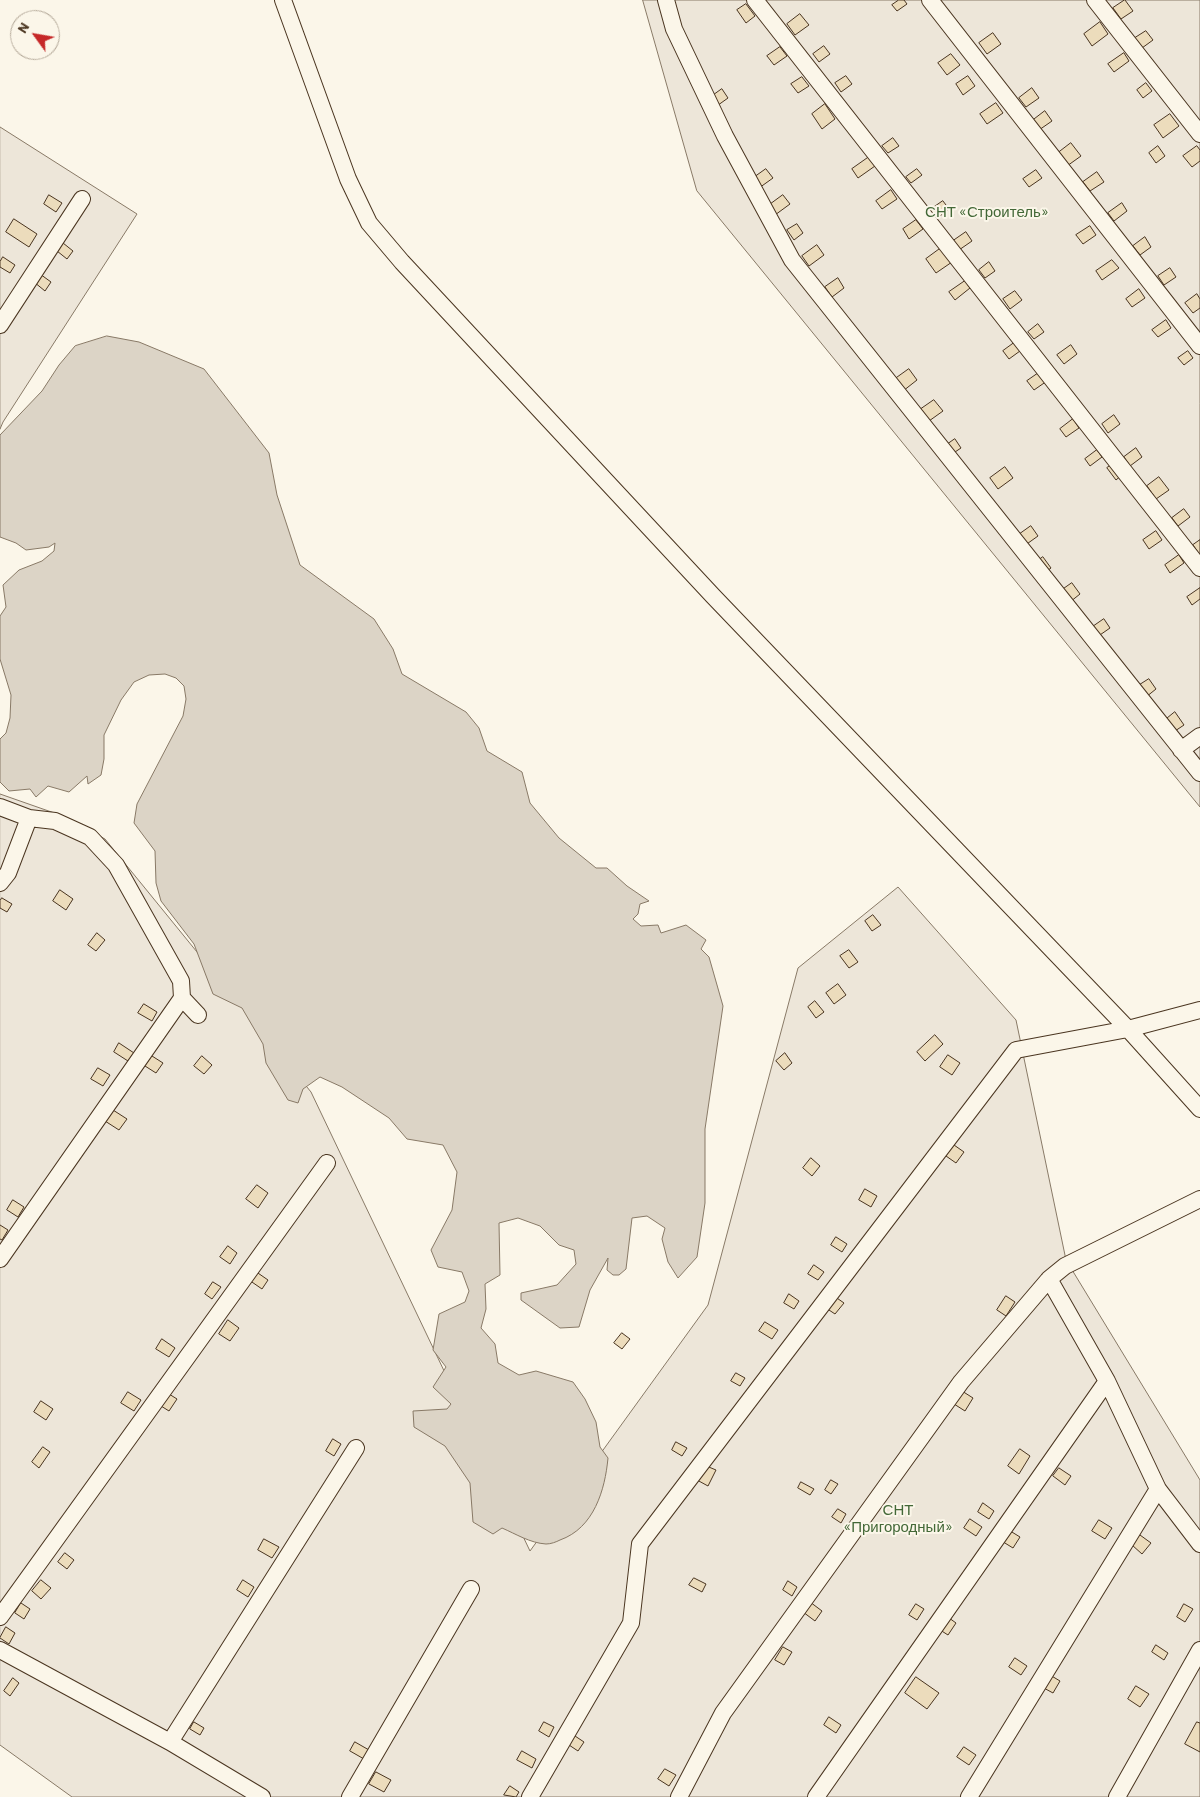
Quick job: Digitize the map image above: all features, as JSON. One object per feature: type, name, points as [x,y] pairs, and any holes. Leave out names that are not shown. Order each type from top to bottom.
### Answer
[{"type":"street","points":[[283,0],[348,179],[369,223],[402,262],[713,596],[1128,1029],[1200,1109]]},
{"type":"street","points":[[666,0],[674,28],[725,136],[792,260],[1200,773]]},
{"type":"street","points":[[755,0],[1200,568]]},
{"type":"street","points":[[930,0],[1200,346]]},
{"type":"street","points":[[1095,0],[1200,134]]},
{"type":"street","points":[[0,325],[82,199]]},
{"type":"street","points":[[1181,750],[1200,736]]},
{"type":"street","points":[[0,807],[29,818],[55,821],[90,837],[116,865],[181,981],[182,998],[0,1259]]},
{"type":"street","points":[[0,883],[8,872],[29,818]]},
{"type":"street","points":[[182,998],[198,1016]]},
{"type":"street","points":[[530,1797],[631,1623],[640,1544],[1016,1050],[1128,1029],[1200,1010]]},
{"type":"street","points":[[0,1617],[328,1163]]},
{"type":"street","points":[[679,1797],[723,1713],[961,1382],[1049,1279],[1065,1266],[1200,1199]]},
{"type":"street","points":[[1049,1279],[1107,1381],[1158,1489],[1200,1544]]},
{"type":"street","points":[[816,1797],[1107,1381]]},
{"type":"street","points":[[170,1742],[356,1448]]},
{"type":"street","points":[[969,1797],[1158,1489]]},
{"type":"street","points":[[350,1797],[471,1589]]},
{"type":"street","points":[[0,1650],[170,1742],[262,1797]]},
{"type":"street","points":[[1117,1797],[1200,1650]]},
{"type":"green space","name":"СНТ «Строитель»","points":[[643,0],[1200,0],[1200,807],[697,191]]},
{"type":"green space","points":[[0,127],[137,214],[0,429]]},
{"type":"green space","name":"СНТ «Пригородный»","points":[[0,794],[60,815],[105,839],[311,1092],[530,1551],[708,1305],[798,968],[898,887],[1016,1020],[1066,1260],[1200,1480],[1200,1797],[72,1797],[0,1745]]},
{"type":"shaded area","points":[[107,336],[139,342],[204,369],[269,453],[277,495],[300,565],[374,619],[393,649],[402,674],[466,712],[479,728],[487,751],[522,772],[530,803],[559,838],[596,868],[607,868],[627,886],[649,901],[640,904],[638,914],[633,919],[641,926],[658,925],[661,933],[686,925],[706,940],[701,949],[709,957],[723,1006],[705,1129],[705,1203],[697,1257],[678,1278],[668,1262],[662,1239],[665,1228],[647,1216],[632,1218],[626,1269],[619,1275],[613,1275],[607,1270],[608,1258],[590,1290],[579,1327],[560,1328],[521,1300],[521,1293],[557,1285],[576,1264],[574,1250],[559,1245],[540,1226],[518,1218],[499,1223],[500,1275],[485,1284],[486,1309],[481,1328],[495,1344],[498,1363],[519,1375],[536,1371],[573,1382],[585,1399],[596,1422],[600,1447],[608,1458],[604,1483],[596,1506],[589,1517],[572,1534],[550,1544],[534,1542],[502,1528],[493,1534],[473,1522],[470,1483],[445,1446],[414,1427],[413,1411],[447,1409],[451,1404],[433,1387],[446,1367],[433,1350],[439,1314],[465,1302],[469,1291],[462,1272],[438,1267],[431,1250],[452,1210],[457,1172],[443,1145],[407,1139],[389,1118],[342,1087],[320,1077],[303,1089],[298,1103],[288,1100],[266,1063],[263,1044],[242,1008],[213,994],[194,944],[161,901],[156,883],[155,851],[134,823],[137,804],[183,716],[186,699],[184,686],[176,678],[165,674],[149,675],[134,682],[121,700],[104,735],[104,759],[101,775],[88,784],[87,776],[69,792],[48,786],[36,797],[30,789],[9,791],[0,782],[0,739],[6,733],[10,718],[11,695],[0,659],[0,616],[6,607],[3,585],[19,570],[42,561],[54,551],[55,543],[49,547],[26,550],[16,543],[0,537],[0,435],[42,391],[59,365],[75,346]]},
{"type":"building","points":[[899,0],[904,0],[907,4],[897,11],[892,5]]},
{"type":"building","points":[[1125,0],[1133,11],[1121,19],[1113,8]]},
{"type":"building","points":[[746,4],[755,16],[746,23],[737,10]]},
{"type":"building","points":[[800,14],[809,25],[795,35],[787,24]]},
{"type":"building","points":[[1100,22],[1108,34],[1092,46],[1084,34]]},
{"type":"building","points":[[1146,31],[1153,40],[1142,48],[1135,38]]},
{"type":"building","points":[[993,33],[1001,44],[987,54],[979,43]]},
{"type":"building","points":[[824,46],[830,54],[819,62],[813,54]]},
{"type":"building","points":[[780,47],[787,56],[774,65],[767,56]]},
{"type":"building","points":[[1124,53],[1129,61],[1114,72],[1108,64]]},
{"type":"building","points":[[951,54],[960,65],[947,75],[938,63]]},
{"type":"building","points":[[846,76],[852,84],[841,92],[835,83]]},
{"type":"building","points":[[968,76],[975,86],[963,95],[956,84]]},
{"type":"building","points":[[802,77],[809,86],[798,93],[791,84]]},
{"type":"building","points":[[1146,83],[1152,91],[1143,98],[1137,90]]},
{"type":"building","points":[[1032,88],[1039,98],[1026,107],[1019,98]]},
{"type":"building","points":[[722,89],[728,98],[714,108],[708,99]]},
{"type":"building","points":[[996,103],[1003,113],[987,124],[980,114]]},
{"type":"building","points":[[825,104],[835,119],[822,129],[812,114]]},
{"type":"building","points":[[1045,111],[1052,121],[1039,130],[1032,121]]},
{"type":"building","points":[[1170,114],[1179,126],[1163,138],[1154,125]]},
{"type":"building","points":[[893,138],[899,146],[888,153],[882,146]]},
{"type":"building","points":[[1071,143],[1081,156],[1067,166],[1058,153]]},
{"type":"building","points":[[1158,146],[1165,156],[1156,163],[1149,153]]},
{"type":"building","points":[[1197,146],[1200,150],[1200,161],[1192,167],[1183,156]]},
{"type":"building","points":[[869,157],[875,166],[858,178],[852,169]]},
{"type":"building","points":[[766,169],[773,178],[759,188],[752,179]]},
{"type":"building","points":[[917,169],[922,175],[911,183],[906,177]]},
{"type":"building","points":[[1036,170],[1042,178],[1029,187],[1023,179]]},
{"type":"building","points":[[1097,172],[1104,182],[1090,191],[1083,182]]},
{"type":"building","points":[[891,190],[897,199],[882,209],[876,201]]},
{"type":"building","points":[[49,195],[62,203],[56,212],[44,204]]},
{"type":"building","points":[[783,195],[790,204],[775,215],[768,206]]},
{"type":"building","points":[[943,201],[949,209],[936,219],[930,210]]},
{"type":"building","points":[[1122,203],[1127,211],[1114,221],[1108,213]]},
{"type":"building","points":[[14,219],[37,234],[29,247],[6,232]]},
{"type":"building","points":[[916,220],[923,229],[909,239],[903,229]]},
{"type":"building","points":[[797,224],[803,233],[794,240],[787,230]]},
{"type":"building","points":[[1090,226],[1096,235],[1083,244],[1076,235]]},
{"type":"building","points":[[966,232],[972,241],[959,250],[953,241]]},
{"type":"building","points":[[1145,237],[1151,247],[1140,255],[1133,246]]},
{"type":"building","points":[[63,243],[73,251],[67,259],[57,251]]},
{"type":"building","points":[[817,245],[824,255],[809,266],[802,256]]},
{"type":"building","points":[[941,248],[952,262],[936,273],[926,259]]},
{"type":"building","points":[[3,257],[15,265],[10,273],[0,267]]},
{"type":"building","points":[[1112,260],[1119,268],[1102,280],[1096,271]]},
{"type":"building","points":[[989,262],[995,271],[985,278],[979,270]]},
{"type":"building","points":[[1170,268],[1176,277],[1164,285],[1158,276]]},
{"type":"building","points":[[40,274],[51,282],[45,291],[34,282]]},
{"type":"building","points":[[838,278],[844,288],[832,297],[825,287]]},
{"type":"building","points":[[965,281],[970,288],[955,300],[949,292]]},
{"type":"building","points":[[1139,289],[1145,298],[1132,307],[1126,299]]},
{"type":"building","points":[[1015,291],[1022,300],[1010,309],[1003,299]]},
{"type":"building","points":[[1197,294],[1200,299],[1200,308],[1193,313],[1185,303]]},
{"type":"building","points":[[1166,320],[1171,328],[1158,337],[1152,330]]},
{"type":"building","points":[[1038,324],[1044,332],[1034,339],[1028,332]]},
{"type":"building","points":[[1014,343],[1020,351],[1009,359],[1003,351]]},
{"type":"building","points":[[1071,345],[1077,354],[1064,364],[1057,355]]},
{"type":"building","points":[[1188,351],[1193,358],[1184,365],[1178,358]]},
{"type":"building","points":[[909,369],[917,380],[903,391],[895,379]]},
{"type":"building","points":[[1040,372],[1047,381],[1034,390],[1027,381]]},
{"type":"building","points":[[934,400],[943,411],[929,421],[921,409]]},
{"type":"building","points":[[1114,415],[1120,424],[1108,433],[1102,424]]},
{"type":"building","points":[[1073,419],[1079,428],[1066,437],[1060,429]]},
{"type":"building","points":[[955,439],[961,448],[952,454],[945,446]]},
{"type":"building","points":[[1136,448],[1142,457],[1130,466],[1124,457]]},
{"type":"building","points":[[1097,450],[1102,457],[1090,466],[1085,459]]},
{"type":"building","points":[[1115,462],[1123,474],[1116,480],[1107,468]]},
{"type":"building","points":[[1005,467],[1013,478],[998,489],[990,478]]},
{"type":"building","points":[[1159,477],[1169,490],[1156,499],[1147,486]]},
{"type":"building","points":[[1184,509],[1190,517],[1178,526],[1172,518]]},
{"type":"building","points":[[1031,526],[1038,536],[1024,546],[1017,536]]},
{"type":"building","points":[[1156,531],[1162,540],[1149,549],[1143,540]]},
{"type":"building","points":[[1200,540],[1200,555],[1193,545]]},
{"type":"building","points":[[1179,555],[1184,563],[1170,573],[1165,565]]},
{"type":"building","points":[[1043,557],[1051,568],[1043,574],[1035,563]]},
{"type":"building","points":[[1072,583],[1080,594],[1070,602],[1062,590]]},
{"type":"building","points":[[1200,588],[1200,599],[1192,605],[1187,597]]},
{"type":"building","points":[[1104,619],[1110,628],[1097,637],[1091,628]]},
{"type":"building","points":[[1149,679],[1156,689],[1146,697],[1138,686]]},
{"type":"building","points":[[1175,712],[1184,725],[1172,733],[1164,721]]},
{"type":"building","points":[[60,890],[73,899],[66,910],[53,901]]},
{"type":"building","points":[[2,898],[12,904],[7,912],[0,908]]},
{"type":"building","points":[[873,915],[881,925],[872,931],[865,921]]},
{"type":"building","points":[[97,933],[105,940],[96,951],[88,945]]},
{"type":"building","points":[[849,950],[858,962],[849,968],[840,956]]},
{"type":"building","points":[[838,984],[846,995],[834,1004],[826,993]]},
{"type":"building","points":[[815,1001],[824,1012],[816,1018],[808,1007]]},
{"type":"building","points":[[144,1004],[157,1012],[152,1021],[138,1013]]},
{"type":"building","points":[[935,1035],[943,1044],[925,1061],[917,1052]]},
{"type":"building","points":[[119,1043],[134,1053],[128,1061],[114,1052]]},
{"type":"building","points":[[785,1053],[792,1063],[784,1070],[776,1061]]},
{"type":"building","points":[[948,1055],[960,1063],[952,1075],[940,1067]]},
{"type":"building","points":[[152,1056],[163,1063],[156,1073],[145,1066]]},
{"type":"building","points":[[202,1056],[212,1065],[204,1074],[194,1066]]},
{"type":"building","points":[[98,1068],[110,1075],[103,1086],[91,1079]]},
{"type":"building","points":[[113,1110],[127,1119],[119,1130],[105,1121]]},
{"type":"building","points":[[954,1145],[964,1152],[956,1163],[946,1156]]},
{"type":"building","points":[[811,1158],[820,1166],[812,1176],[803,1168]]},
{"type":"building","points":[[257,1185],[268,1193],[258,1208],[246,1199]]},
{"type":"building","points":[[865,1189],[877,1196],[871,1207],[859,1200]]},
{"type":"building","points":[[13,1200],[24,1207],[18,1217],[7,1210]]},
{"type":"building","points":[[0,1225],[8,1230],[2,1240],[0,1239]]},
{"type":"building","points":[[836,1237],[847,1244],[842,1252],[831,1245]]},
{"type":"building","points":[[228,1246],[237,1253],[230,1264],[220,1257]]},
{"type":"building","points":[[814,1265],[824,1272],[818,1280],[808,1274]]},
{"type":"building","points":[[255,1271],[268,1280],[262,1289],[249,1280]]},
{"type":"building","points":[[213,1282],[221,1287],[212,1299],[205,1294]]},
{"type":"building","points":[[789,1294],[799,1301],[794,1309],[784,1303]]},
{"type":"building","points":[[834,1296],[844,1303],[835,1314],[826,1308]]},
{"type":"building","points":[[1006,1296],[1015,1302],[1006,1316],[997,1310]]},
{"type":"building","points":[[228,1320],[239,1328],[230,1341],[219,1334]]},
{"type":"building","points":[[765,1322],[778,1330],[772,1339],[759,1331]]},
{"type":"building","points":[[622,1333],[630,1339],[622,1349],[614,1343]]},
{"type":"building","points":[[162,1339],[175,1348],[169,1357],[156,1349]]},
{"type":"building","points":[[736,1373],[745,1378],[740,1386],[731,1381]]},
{"type":"building","points":[[962,1391],[973,1398],[965,1411],[954,1404]]},
{"type":"building","points":[[128,1392],[141,1400],[134,1411],[121,1403]]},
{"type":"building","points":[[169,1394],[177,1399],[169,1411],[161,1406]]},
{"type":"building","points":[[41,1401],[53,1409],[46,1420],[34,1412]]},
{"type":"building","points":[[333,1439],[341,1444],[334,1456],[326,1451]]},
{"type":"building","points":[[676,1442],[687,1448],[682,1456],[672,1450]]},
{"type":"building","points":[[43,1447],[50,1452],[39,1468],[32,1462]]},
{"type":"building","points":[[1020,1449],[1030,1456],[1019,1474],[1008,1466]]},
{"type":"building","points":[[704,1465],[716,1470],[708,1486],[697,1480]]},
{"type":"building","points":[[1059,1468],[1071,1476],[1065,1485],[1053,1476]]},
{"type":"building","points":[[831,1480],[838,1484],[831,1494],[825,1490]]},
{"type":"building","points":[[801,1482],[814,1489],[810,1495],[798,1488]]},
{"type":"building","points":[[983,1503],[994,1511],[989,1519],[978,1512]]},
{"type":"building","points":[[838,1509],[846,1514],[841,1523],[832,1517]]},
{"type":"building","points":[[970,1519],[982,1527],[976,1536],[964,1528]]},
{"type":"building","points":[[1099,1520],[1112,1528],[1105,1539],[1092,1531]]},
{"type":"building","points":[[1007,1529],[1020,1537],[1013,1548],[1000,1540]]},
{"type":"building","points":[[1140,1535],[1151,1543],[1142,1554],[1132,1545]]},
{"type":"building","points":[[264,1539],[279,1547],[272,1558],[258,1550]]},
{"type":"building","points":[[65,1553],[74,1560],[67,1569],[58,1562]]},
{"type":"building","points":[[694,1578],[706,1584],[702,1592],[689,1585]]},
{"type":"building","points":[[41,1580],[51,1588],[41,1599],[32,1591]]},
{"type":"building","points":[[243,1580],[254,1587],[248,1597],[237,1590]]},
{"type":"building","points":[[788,1581],[797,1587],[792,1596],[783,1590]]},
{"type":"building","points":[[810,1602],[822,1611],[815,1621],[803,1612]]},
{"type":"building","points":[[21,1603],[30,1609],[24,1619],[15,1613]]},
{"type":"building","points":[[916,1604],[924,1609],[917,1620],[909,1615]]},
{"type":"building","points":[[1184,1604],[1193,1609],[1185,1622],[1177,1617]]},
{"type":"building","points":[[945,1615],[956,1623],[948,1635],[937,1628]]},
{"type":"building","points":[[6,1627],[15,1633],[9,1644],[0,1638]]},
{"type":"building","points":[[1156,1645],[1168,1653],[1164,1660],[1152,1652]]},
{"type":"building","points":[[783,1647],[792,1652],[784,1665],[775,1660]]},
{"type":"building","points":[[1015,1658],[1027,1666],[1021,1675],[1009,1667]]},
{"type":"building","points":[[1050,1675],[1060,1681],[1053,1693],[1042,1687]]},
{"type":"building","points":[[916,1677],[939,1693],[927,1709],[905,1693]]},
{"type":"building","points":[[13,1678],[19,1683],[10,1696],[4,1691]]},
{"type":"building","points":[[1136,1686],[1149,1694],[1140,1707],[1128,1699]]},
{"type":"building","points":[[829,1717],[841,1725],[836,1733],[824,1725]]},
{"type":"building","points":[[194,1722],[204,1728],[200,1735],[190,1729]]},
{"type":"building","points":[[544,1722],[554,1727],[549,1737],[539,1731]]},
{"type":"building","points":[[1197,1722],[1200,1723],[1200,1752],[1185,1744]]},
{"type":"building","points":[[575,1736],[584,1742],[578,1751],[569,1745]]},
{"type":"building","points":[[355,1742],[369,1750],[364,1759],[350,1751]]},
{"type":"building","points":[[964,1747],[976,1755],[969,1765],[957,1757]]},
{"type":"building","points":[[522,1751],[536,1759],[532,1768],[517,1760]]},
{"type":"building","points":[[665,1769],[676,1775],[669,1786],[658,1779]]},
{"type":"building","points":[[376,1772],[391,1780],[384,1792],[369,1784]]},
{"type":"building","points":[[510,1786],[519,1792],[516,1797],[504,1795]]}]
